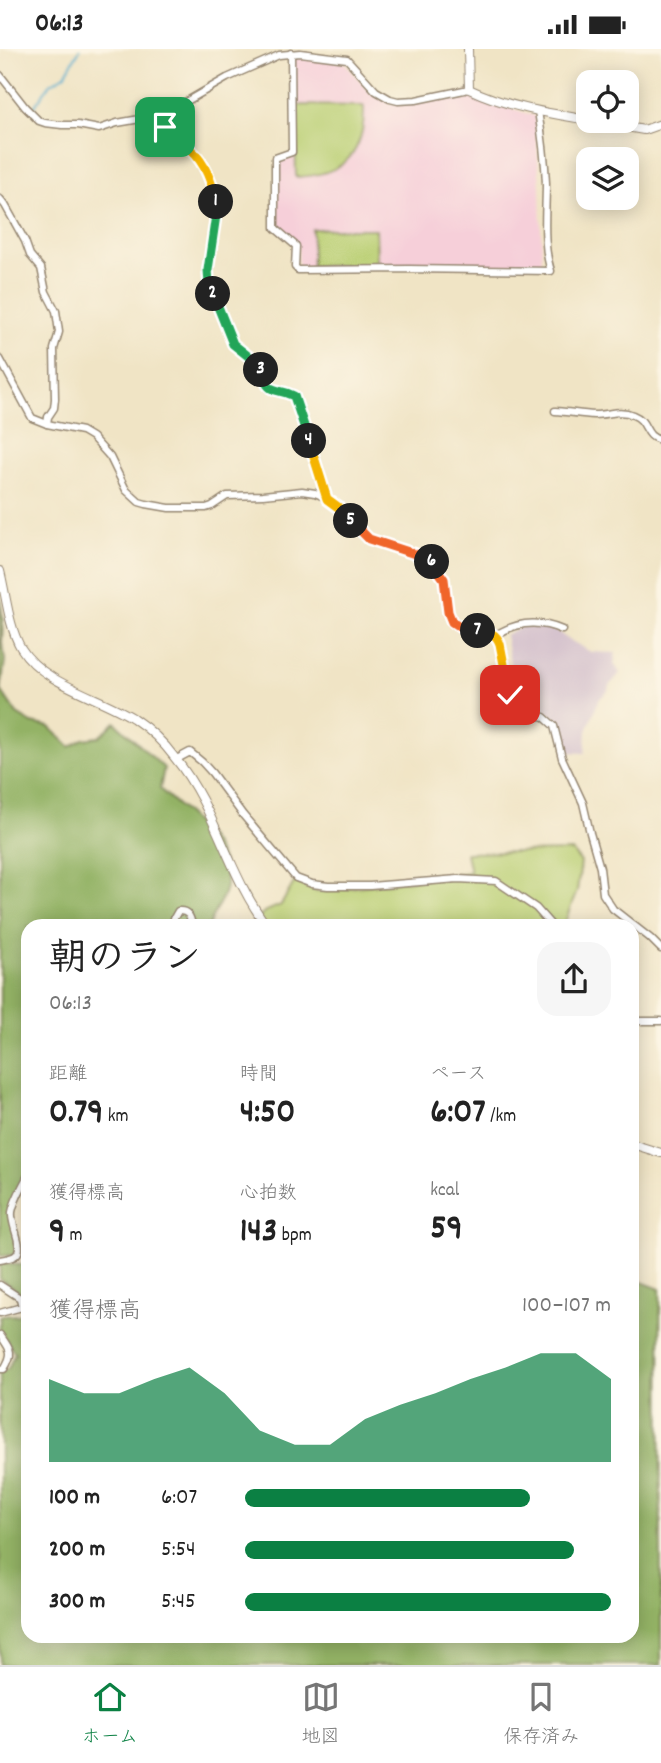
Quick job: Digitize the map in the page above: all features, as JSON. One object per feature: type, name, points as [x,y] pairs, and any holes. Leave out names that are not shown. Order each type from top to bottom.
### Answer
[{"type":"street","points":[[468,49],[469,89]]},
{"type":"street","points":[[290,53],[292,152],[275,158],[275,228],[296,246],[295,268],[298,270],[409,268],[551,271],[546,256],[545,181],[538,111]]},
{"type":"street","points":[[0,75],[34,118],[45,123],[99,129],[159,116],[227,78],[279,55],[290,53],[347,59],[376,91],[398,101],[469,89],[488,98],[576,118]]},
{"type":"street","points":[[159,116],[170,133],[202,163],[211,183],[217,208],[208,278],[230,338],[237,348],[258,364],[269,388],[294,396],[327,499]]},
{"type":"street","points":[[639,129],[661,124]]},
{"type":"street","points":[[0,199],[25,241],[30,255],[41,268],[46,292],[56,311],[59,332],[54,349],[55,398],[47,424]]},
{"type":"street","points":[[0,359],[30,415],[38,421],[82,431],[92,437],[110,457],[130,495],[146,505],[206,508],[227,496],[302,491],[315,493],[342,510],[365,537],[432,562],[444,579],[448,612],[452,622],[461,628],[496,635],[513,703],[525,712],[544,717],[554,726],[562,758],[583,803],[600,868],[603,894],[613,909],[626,919]]},
{"type":"street","points":[[555,411],[597,415],[624,411],[640,418],[650,436],[661,440]]},
{"type":"street","points":[[0,571],[17,640],[32,662],[46,673],[133,719],[177,759],[197,790],[244,887],[263,919]]},
{"type":"street","points":[[496,635],[523,623],[546,624],[562,630]]},
{"type":"street","points":[[177,759],[190,753],[202,762],[296,878],[304,882],[370,886],[457,879],[496,881],[537,908],[546,919]]},
{"type":"street","points":[[174,919],[178,911],[185,911],[191,919]]},
{"type":"street","points":[[639,929],[661,949]]},
{"type":"street","points":[[639,1021],[661,1021]]},
{"type":"street","points":[[639,1146],[661,1153]]},
{"type":"street","points":[[0,1260],[14,1257],[20,1249],[12,1211],[21,1191]]},
{"type":"street","points":[[0,1285],[20,1298],[21,1302]]},
{"type":"street","points":[[0,1313],[21,1307]]},
{"type":"street","points":[[0,1335],[10,1348],[11,1358],[4,1369],[0,1369]]},
{"type":"shaded area","points":[[296,57],[344,62],[368,90],[390,103],[425,101],[464,93],[535,116],[542,265],[298,266],[298,245],[278,226],[277,164],[295,154],[293,60]]},
{"type":"shaded area","points":[[523,626],[557,631],[591,652],[616,653],[614,664],[620,673],[599,699],[587,731],[585,753],[567,752],[556,720],[550,714],[531,710],[520,702],[516,694],[505,635]]},
{"type":"green space","points":[[295,105],[364,106],[360,137],[348,159],[327,172],[296,177]]},
{"type":"green space","points":[[312,229],[376,229],[377,265],[312,266]]},
{"type":"green space","points":[[0,597],[5,660],[1,690],[17,714],[32,723],[50,727],[70,747],[83,739],[99,737],[115,722],[164,768],[160,789],[204,831],[213,844],[221,857],[226,886],[212,919],[21,919],[21,1184],[11,1204],[10,1215],[16,1241],[15,1255],[0,1256]]},
{"type":"green space","points":[[572,851],[581,862],[577,891],[566,919],[257,919],[264,912],[281,905],[295,881],[317,892],[470,872],[466,853]]},
{"type":"green space","points":[[0,1264],[21,1265],[21,1294],[0,1279]]},
{"type":"green space","points":[[639,1281],[660,1289],[661,1665],[0,1665],[0,1372],[8,1369],[15,1353],[0,1331],[0,1316],[21,1314],[21,1643],[639,1643]]},
{"type":"waterway","points":[[34,107],[50,84],[65,75],[80,49]]},
{"type":"route","points":[[165,127],[202,163],[211,183],[217,208],[208,278],[230,338],[237,348],[258,364],[269,388],[291,394],[296,399],[327,499],[342,510],[365,537],[426,558],[436,566],[446,585],[448,612],[452,622],[461,628],[489,632],[498,638],[510,695]]}]
